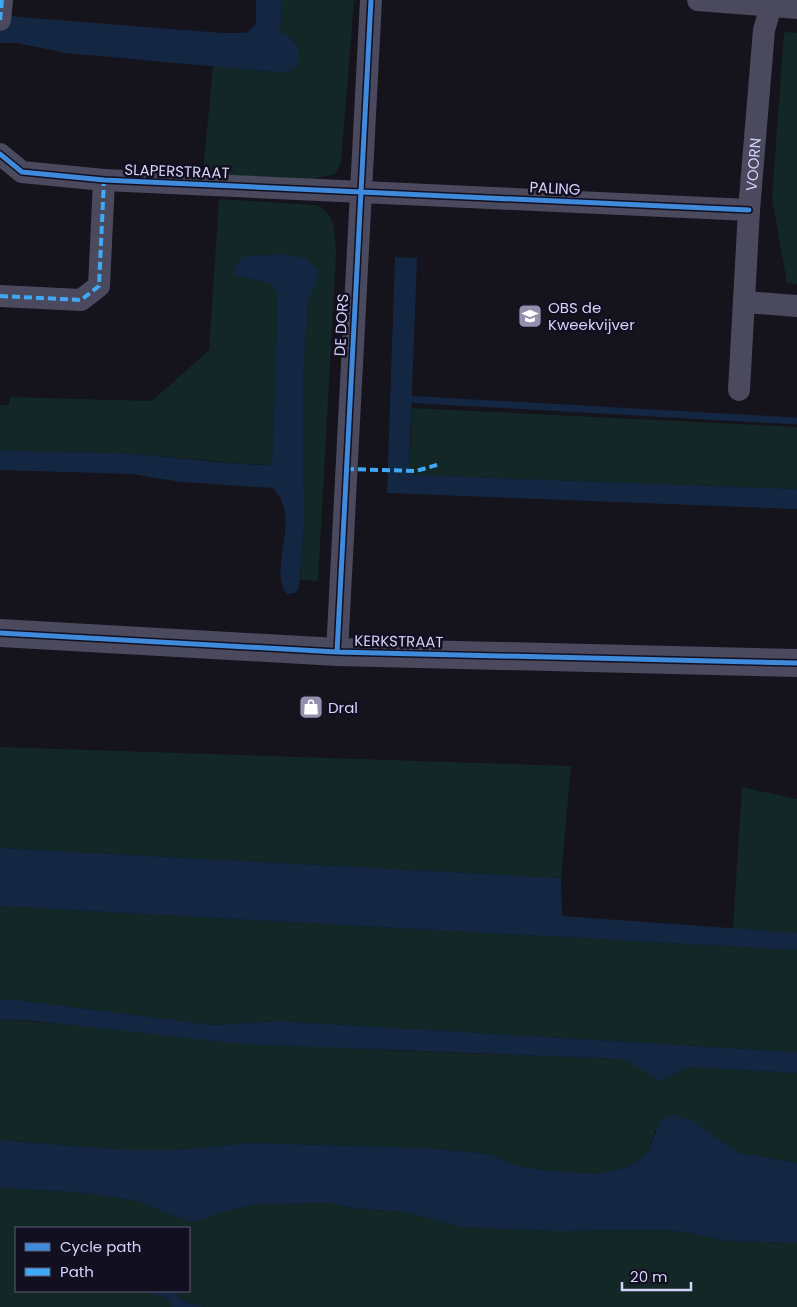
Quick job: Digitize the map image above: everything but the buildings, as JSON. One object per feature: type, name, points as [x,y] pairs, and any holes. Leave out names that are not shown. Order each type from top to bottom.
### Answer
[{"type":"street","name":"DE DORS","points":[[338,652],[371,0]]},
{"type":"street","points":[[698,0],[797,8]]},
{"type":"street","name":"VOORN","points":[[738,390],[745,302],[749,210],[764,30],[771,6]]},
{"type":"street","name":"SLAPERSTRAAT","points":[[0,154],[22,172],[104,180],[360,191]]},
{"type":"street","name":"SLAPERSTRAAT","points":[[0,296],[81,300],[100,286],[104,180]]},
{"type":"street","name":"PALING","points":[[360,191],[749,210]]},
{"type":"street","points":[[745,302],[797,306]]},
{"type":"street","name":"KERKSTRAAT","points":[[0,633],[338,652],[797,663]]},
{"type":"green space","points":[[282,0],[354,0],[341,163],[335,174],[309,180],[203,173],[213,66],[287,73],[297,43],[280,30]]},
{"type":"green space","points":[[784,32],[797,33],[797,284],[787,283],[772,199]]},
{"type":"green space","points":[[219,199],[316,205],[328,214],[334,226],[336,255],[318,581],[300,580],[304,525],[303,376],[308,301],[316,284],[236,276],[271,283],[278,295],[272,465],[135,454],[0,450],[0,405],[9,405],[10,397],[152,401],[209,350]]},
{"type":"green space","points":[[412,408],[797,427],[797,489],[413,475],[409,471]]},
{"type":"green space","points":[[0,747],[571,766],[561,878],[0,848]]},
{"type":"green space","points":[[742,787],[797,799],[797,933],[733,929]]},
{"type":"green space","points":[[0,906],[797,950],[797,1052],[278,1021],[212,1025],[18,1000],[0,1000]]},
{"type":"green space","points":[[0,1019],[385,1050],[625,1059],[660,1081],[689,1067],[797,1073],[797,1163],[739,1153],[698,1125],[655,1130],[649,1149],[642,1158],[627,1167],[597,1174],[551,1171],[517,1166],[489,1154],[426,1148],[250,1143],[177,1150],[123,1150],[0,1140]]},
{"type":"green space","points":[[0,1188],[85,1193],[137,1201],[187,1221],[201,1220],[221,1212],[259,1204],[330,1203],[359,1209],[405,1212],[462,1227],[556,1231],[662,1230],[684,1232],[728,1241],[797,1243],[797,1307],[204,1307],[185,1302],[177,1296],[178,1292],[190,1292],[190,1227],[15,1227],[15,1292],[150,1292],[168,1299],[172,1307],[0,1307]]},
{"type":"water","points":[[256,0],[282,0],[280,30],[294,41],[298,48],[297,66],[287,73],[66,53],[17,43],[0,43],[0,13],[19,17],[222,33],[246,33],[256,24]]},
{"type":"water","points":[[280,254],[305,258],[319,270],[316,284],[308,301],[303,376],[304,525],[299,588],[295,593],[287,594],[282,583],[281,571],[285,514],[281,500],[273,488],[182,482],[131,474],[0,470],[0,450],[115,453],[272,465],[278,295],[271,283],[235,276],[234,267],[242,257]]},
{"type":"water","points":[[395,257],[417,258],[409,471],[413,475],[797,489],[797,509],[387,493]]},
{"type":"water","points":[[0,848],[561,878],[562,916],[797,933],[797,950],[0,906]]},
{"type":"water","points":[[0,1000],[18,1000],[212,1025],[278,1021],[797,1052],[797,1073],[689,1067],[660,1081],[624,1059],[241,1044],[35,1021],[0,1019]]},
{"type":"water","points":[[672,1115],[691,1120],[739,1153],[797,1163],[797,1243],[728,1241],[684,1232],[662,1230],[556,1231],[462,1227],[405,1212],[359,1209],[330,1203],[259,1204],[221,1212],[201,1220],[187,1221],[137,1201],[85,1193],[0,1188],[0,1140],[123,1150],[177,1150],[250,1143],[426,1148],[489,1154],[517,1166],[551,1171],[597,1174],[627,1167],[642,1158],[649,1149],[660,1121]]},
{"type":"water","points":[[148,1292],[178,1292],[177,1296],[185,1302],[204,1307],[172,1307],[168,1299]]},
{"type":"waterway","points":[[403,399],[797,421]]},
{"type":"marked path","points":[[0,20],[2,0]]},
{"type":"marked path","points":[[0,296],[81,300],[99,286],[104,180]]},
{"type":"marked path","points":[[346,469],[416,471],[440,464]]},
{"type":"cycle path","points":[[337,652],[371,0]]},
{"type":"cycle path","points":[[0,154],[22,172],[104,180],[749,210]]},
{"type":"cycle path","points":[[0,633],[337,652],[797,663]]},
{"type":"place","name":"OBS de Kweekvijver","points":[[530,316]]},
{"type":"place","name":"Dral","points":[[311,707]]}]
